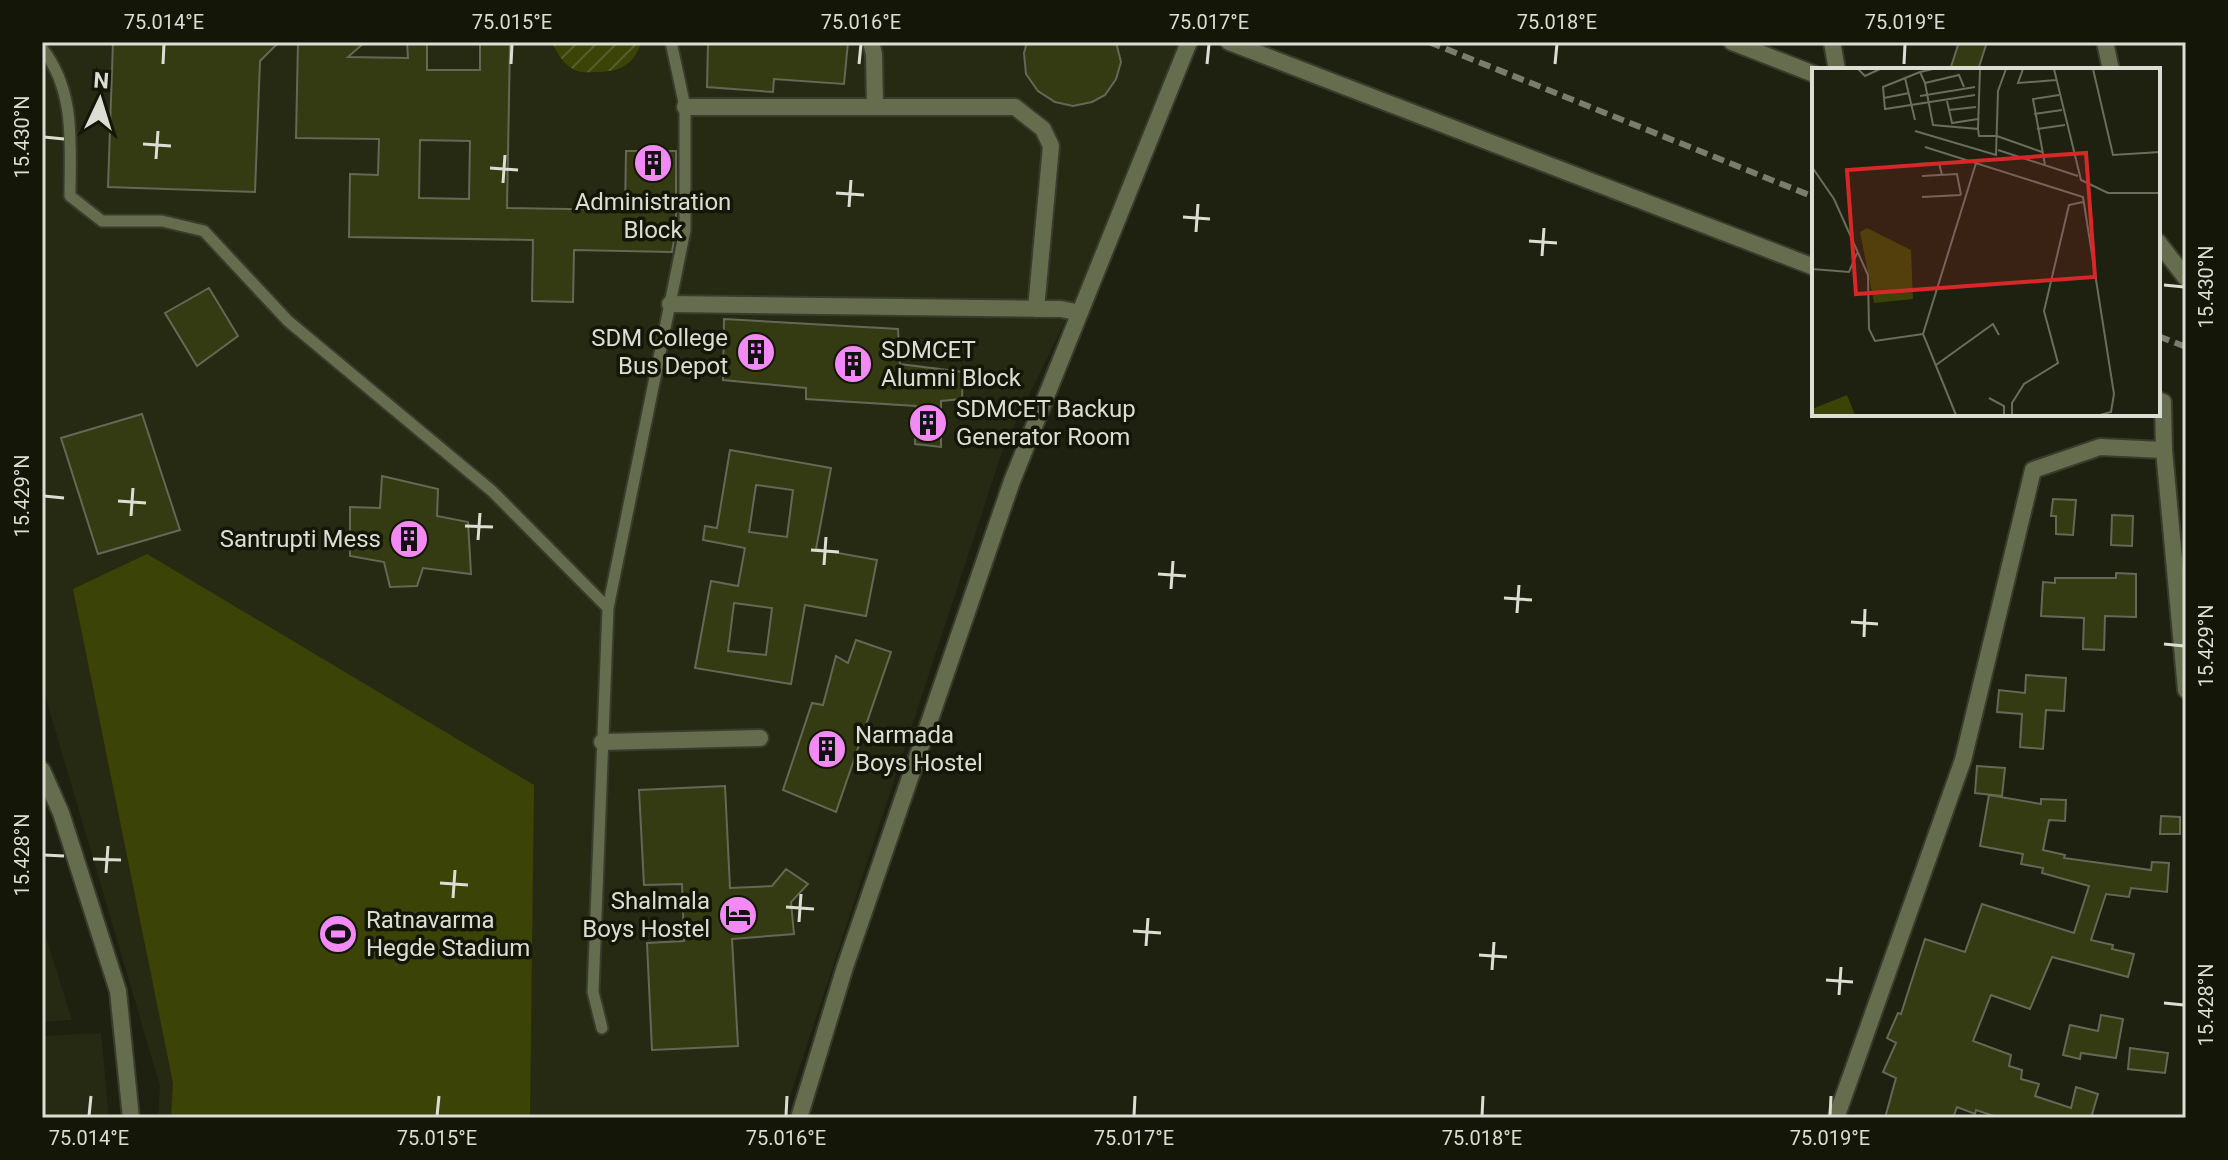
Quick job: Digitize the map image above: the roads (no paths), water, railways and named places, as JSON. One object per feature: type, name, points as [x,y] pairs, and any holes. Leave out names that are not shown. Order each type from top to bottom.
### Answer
[{"type":"street","points":[[871,42],[875,107]]},
{"type":"street","points":[[799,1118],[845,967],[1012,481],[1189,42]]},
{"type":"street","points":[[1229,42],[1812,266]]},
{"type":"street","points":[[1732,42],[1812,73]]},
{"type":"street","points":[[1832,42],[1837,68]]},
{"type":"street","points":[[2105,42],[2111,68]]},
{"type":"street","points":[[685,107],[1015,107],[1043,129],[1051,146],[1036,309]]},
{"type":"street","points":[[2160,245],[2186,278]]},
{"type":"street","points":[[670,304],[1036,309],[1080,313]]},
{"type":"street","points":[[2160,401],[2163,402],[2164,450],[2186,690]]},
{"type":"street","points":[[1836,1118],[1963,760],[2033,470],[2100,447],[2164,450]]},
{"type":"street","points":[[602,742],[760,738]]},
{"type":"street","points":[[42,770],[61,813],[118,991],[131,1118]]},
{"type":"lane","points":[[602,1028],[593,992],[608,608],[685,230],[685,107],[671,42]]},
{"type":"lane","points":[[42,48],[62,78],[70,125],[70,196],[102,221],[162,221],[204,231],[288,321],[492,491],[608,608]]},
{"type":"railway","points":[[1429,42],[1812,196]]},
{"type":"railway","points":[[2160,337],[2186,347]]},
{"type":"place","name":"Administration Block","points":[[653,163]]},
{"type":"place","name":"SDM College Bus Depot","points":[[756,352]]},
{"type":"place","name":"SDMCET Alumni Block","points":[[853,364]]},
{"type":"place","name":"SDMCET Backup Generator Room","points":[[928,423]]},
{"type":"place","name":"Santrupti Mess","points":[[409,539]]},
{"type":"place","name":"Narmada Boys Hostel","points":[[827,749]]},
{"type":"place","name":"Shalmala Boys Hostel","points":[[738,915]]},
{"type":"place","name":"Ratnavarma Hegde Stadium","points":[[338,934]]}]
